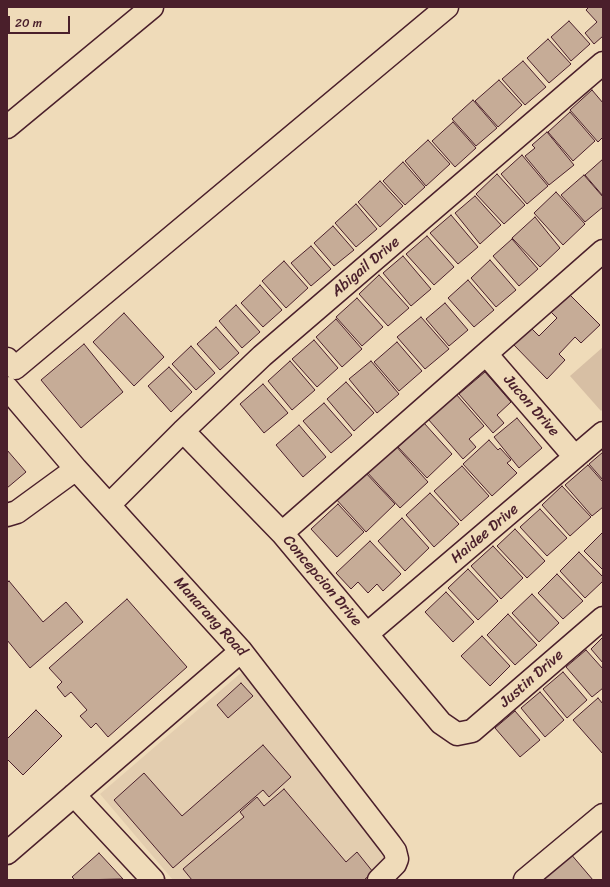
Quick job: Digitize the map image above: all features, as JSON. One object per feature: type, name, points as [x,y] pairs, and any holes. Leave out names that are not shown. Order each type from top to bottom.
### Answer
[{"type":"street","points":[[7,127],[152,7]]},
{"type":"street","points":[[7,359],[15,368],[447,7]]},
{"type":"street","name":"Abigail Drive","points":[[109,505],[136,480],[183,431],[262,356],[603,63]]},
{"type":"street","points":[[282,533],[603,251]]},
{"type":"street","name":"Jucon Drive","points":[[486,354],[575,457]]},
{"type":"street","name":"Manarang Road","points":[[7,388],[76,469],[241,651],[390,844],[397,859],[395,864],[379,880]]},
{"type":"street","name":"Concepcion Drive","points":[[183,431],[282,533],[441,723],[457,734]]},
{"type":"street","name":"Haidee Drive","points":[[367,634],[603,433]]},
{"type":"street","points":[[7,515],[17,512],[76,469]]},
{"type":"street","name":"Justin Drive","points":[[457,734],[472,731],[603,618]]},
{"type":"street","points":[[7,853],[241,651]]},
{"type":"street","points":[[74,795],[143,877]]},
{"type":"street","points":[[525,880],[603,815]]},
{"type":"shaded area","points":[[603,347],[603,409],[601,411],[570,376]]},
{"type":"shaded area","points":[[242,672],[389,861],[368,880],[173,880],[100,794]]},
{"type":"building","points":[[589,7],[603,7],[603,36],[594,44],[585,33],[597,22],[586,10]]},
{"type":"building","points":[[569,21],[590,44],[571,61],[551,37]]},
{"type":"building","points":[[548,39],[571,64],[549,83],[527,58]]},
{"type":"building","points":[[523,61],[546,87],[525,105],[502,79]]},
{"type":"building","points":[[499,80],[522,105],[498,127],[475,101]]},
{"type":"building","points":[[592,90],[603,103],[603,137],[598,142],[570,110]]},
{"type":"building","points":[[473,100],[497,128],[476,146],[452,119]]},
{"type":"building","points":[[570,112],[595,141],[573,161],[548,132]]},
{"type":"building","points":[[453,122],[476,148],[455,167],[432,141]]},
{"type":"building","points":[[547,132],[574,165],[549,185],[525,156],[535,148],[532,145]]},
{"type":"building","points":[[428,140],[450,164],[426,186],[405,161]]},
{"type":"building","points":[[522,155],[548,186],[527,204],[501,174]]},
{"type":"building","points":[[603,159],[603,196],[585,175]]},
{"type":"building","points":[[403,162],[425,187],[405,205],[383,181]]},
{"type":"building","points":[[497,174],[525,205],[504,224],[476,194]]},
{"type":"building","points":[[584,175],[603,197],[603,207],[585,222],[561,195]]},
{"type":"building","points":[[380,181],[403,206],[380,227],[358,202]]},
{"type":"building","points":[[556,192],[585,224],[563,245],[534,213]]},
{"type":"building","points":[[475,196],[501,225],[480,244],[455,213]]},
{"type":"building","points":[[356,204],[377,229],[356,247],[335,223]]},
{"type":"building","points":[[451,215],[478,247],[458,264],[430,233]]},
{"type":"building","points":[[535,217],[560,248],[540,267],[512,238]]},
{"type":"building","points":[[333,226],[354,250],[334,266],[314,243]]},
{"type":"building","points":[[427,236],[454,267],[434,285],[406,254]]},
{"type":"building","points":[[512,239],[538,269],[519,286],[493,256]]},
{"type":"building","points":[[311,246],[331,269],[311,286],[291,263]]},
{"type":"building","points":[[403,256],[431,289],[411,306],[383,273]]},
{"type":"building","points":[[490,260],[516,290],[496,307],[471,278]]},
{"type":"building","points":[[284,261],[308,288],[286,308],[262,281]]},
{"type":"building","points":[[379,275],[409,308],[388,326],[359,294]]},
{"type":"building","points":[[468,280],[494,310],[474,327],[448,298]]},
{"type":"building","points":[[260,285],[282,310],[263,327],[241,303]]},
{"type":"building","points":[[569,294],[600,325],[581,343],[575,337],[559,354],[565,360],[547,379],[513,344],[530,327],[539,336],[557,318],[551,312]]},
{"type":"building","points":[[357,298],[383,327],[362,346],[336,317]]},
{"type":"building","points":[[445,303],[468,330],[449,346],[426,319]]},
{"type":"building","points":[[236,305],[260,332],[242,348],[219,321]]},
{"type":"building","points":[[124,313],[164,357],[134,386],[93,342]]},
{"type":"building","points":[[421,317],[449,349],[425,369],[397,337]]},
{"type":"building","points":[[336,319],[362,349],[342,367],[316,337]]},
{"type":"building","points":[[216,327],[239,353],[220,370],[197,344]]},
{"type":"building","points":[[314,340],[338,368],[317,387],[292,359]]},
{"type":"building","points":[[397,342],[422,371],[399,391],[374,362]]},
{"type":"building","points":[[84,344],[123,392],[81,428],[41,380]]},
{"type":"building","points":[[191,346],[215,373],[196,390],[172,364]]},
{"type":"building","points":[[290,361],[315,390],[292,410],[268,381]]},
{"type":"building","points":[[371,361],[399,394],[377,413],[349,379]]},
{"type":"building","points":[[169,367],[192,392],[171,412],[148,386]]},
{"type":"building","points":[[485,372],[511,402],[497,415],[504,423],[493,433],[459,394]]},
{"type":"building","points":[[346,382],[374,413],[354,431],[327,399]]},
{"type":"building","points":[[263,384],[288,413],[264,433],[240,404]]},
{"type":"building","points":[[456,394],[484,426],[469,439],[476,447],[463,459],[428,419]]},
{"type":"building","points":[[324,403],[352,435],[331,453],[303,421]]},
{"type":"building","points":[[517,418],[542,448],[519,468],[494,437]]},
{"type":"building","points":[[424,423],[452,454],[427,478],[398,447]]},
{"type":"building","points":[[299,425],[326,457],[303,477],[276,445]]},
{"type":"building","points":[[489,440],[498,450],[500,448],[511,460],[507,463],[517,473],[492,496],[463,464]]},
{"type":"building","points":[[395,445],[428,482],[400,508],[366,471]]},
{"type":"building","points":[[7,450],[26,472],[7,488]]},
{"type":"building","points":[[603,452],[603,480],[589,464]]},
{"type":"building","points":[[588,465],[603,482],[603,507],[592,516],[565,485]]},
{"type":"building","points":[[462,466],[489,496],[461,521],[434,491]]},
{"type":"building","points":[[364,471],[395,504],[366,532],[335,498]]},
{"type":"building","points":[[562,486],[591,517],[570,536],[542,505]]},
{"type":"building","points":[[430,493],[459,524],[434,547],[406,515]]},
{"type":"building","points":[[338,504],[364,532],[337,557],[311,529]]},
{"type":"building","points":[[540,509],[567,538],[547,556],[520,527]]},
{"type":"building","points":[[402,518],[429,548],[405,571],[378,541]]},
{"type":"building","points":[[515,529],[545,561],[527,578],[497,546]]},
{"type":"building","points":[[603,532],[603,570],[584,551]]},
{"type":"building","points":[[370,541],[401,574],[383,591],[377,584],[368,593],[358,582],[351,589],[336,573]]},
{"type":"building","points":[[493,546],[523,578],[501,599],[471,566]]},
{"type":"building","points":[[579,552],[603,577],[603,581],[585,598],[560,571]]},
{"type":"building","points":[[468,569],[498,601],[478,620],[448,588]]},
{"type":"building","points":[[557,574],[583,601],[563,619],[538,593]]},
{"type":"building","points":[[9,581],[43,622],[66,602],[83,622],[30,668],[7,640],[7,583]]},
{"type":"building","points":[[446,592],[474,622],[453,642],[425,612]]},
{"type":"building","points":[[532,594],[559,623],[539,642],[512,613]]},
{"type":"building","points":[[127,599],[187,667],[108,737],[96,723],[91,728],[80,716],[87,710],[71,692],[65,697],[57,687],[62,682],[49,668]]},
{"type":"building","points":[[508,614],[537,645],[515,665],[487,635]]},
{"type":"building","points":[[482,636],[510,666],[490,686],[461,656]]},
{"type":"building","points":[[603,637],[603,663],[591,649]]},
{"type":"building","points":[[586,650],[603,669],[603,688],[592,697],[566,667]]},
{"type":"building","points":[[563,672],[587,700],[567,718],[543,689]]},
{"type":"building","points":[[241,683],[253,696],[228,718],[217,705]]},
{"type":"building","points":[[540,692],[564,720],[545,737],[521,708]]},
{"type":"building","points":[[598,698],[603,704],[603,754],[573,720]]},
{"type":"building","points":[[36,710],[62,736],[23,775],[7,759],[7,739]]},
{"type":"building","points":[[515,711],[540,740],[520,757],[495,728]]},
{"type":"building","points":[[263,745],[291,777],[269,797],[263,790],[173,868],[114,800],[144,773],[182,816]]},
{"type":"building","points":[[284,789],[346,862],[357,852],[373,872],[364,880],[192,880],[183,869],[244,817],[240,812],[257,797],[264,806]]},
{"type":"building","points":[[99,853],[123,879],[75,880],[72,877]]},
{"type":"building","points":[[570,853],[593,880],[545,880],[542,877]]}]
